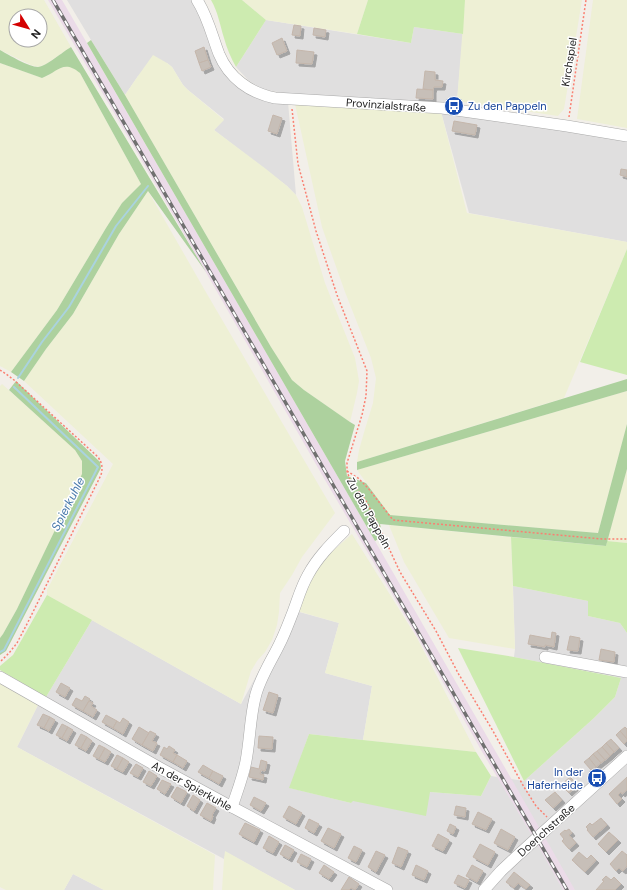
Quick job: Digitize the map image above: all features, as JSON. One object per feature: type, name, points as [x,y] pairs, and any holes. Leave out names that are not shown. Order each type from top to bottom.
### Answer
[{"type":"street","name":"Provinzialstraße","points":[[197,0],[206,17],[222,60],[226,66],[234,77],[251,90],[262,95],[274,98],[442,108],[627,136]]},
{"type":"street","points":[[232,807],[245,767],[253,707],[260,682],[281,641],[308,574],[344,531]]},
{"type":"street","points":[[545,657],[627,672]]},
{"type":"street","name":"An der Spierkuhle","points":[[0,677],[153,764],[387,890]]},
{"type":"street","name":"Doenchstraße","points":[[484,890],[501,871],[627,756]]},
{"type":"path","name":"Kirchspiel","points":[[567,126],[586,0]]},
{"type":"path","name":"Zu den Pappeln","points":[[291,99],[298,164],[314,224],[337,295],[367,371],[366,396],[362,415],[347,463],[347,471],[350,480],[366,501],[400,572],[436,631],[458,673],[524,786],[536,806],[555,822]]},
{"type":"path","points":[[0,370],[14,380],[98,457],[102,463],[102,469],[101,475],[28,622],[17,642],[0,662]]},
{"type":"path","points":[[347,471],[358,478],[368,488],[393,520],[627,540]]},
{"type":"shaded area","points":[[48,0],[62,0],[575,890],[563,890]]},
{"type":"shaded area","points":[[67,0],[192,0],[226,73],[288,102],[296,195],[287,186],[214,130],[224,119],[188,90],[183,85],[172,67],[167,63],[138,76],[125,95]]},
{"type":"shaded area","points":[[266,20],[411,43],[414,27],[463,34],[457,101],[451,105],[283,93],[262,89],[248,80],[236,67]]},
{"type":"shaded area","points":[[441,112],[627,140],[627,242],[469,213]]},
{"type":"shaded area","points":[[513,586],[588,601],[588,616],[620,623],[627,633],[627,890],[295,890],[226,852],[224,859],[17,747],[38,705],[46,697],[92,620],[241,704],[292,610],[339,623],[325,673],[372,686],[363,740],[309,734],[290,788],[351,803],[352,800],[430,792],[481,796],[491,776],[524,781],[615,697],[621,678],[514,657]]},
{"type":"shaded area","points":[[73,874],[104,890],[64,890]]},
{"type":"green space","points":[[0,0],[44,0],[71,47],[46,64],[39,67],[31,65],[0,50]]},
{"type":"green space","points":[[211,0],[242,0],[266,20],[236,67],[225,42],[217,14]]},
{"type":"green space","points":[[242,0],[368,0],[357,34],[266,20]]},
{"type":"green space","points":[[368,0],[465,0],[463,34],[414,27],[411,43],[357,34]]},
{"type":"green space","points":[[465,0],[582,0],[564,109],[558,116],[457,101]]},
{"type":"green space","points":[[593,0],[627,0],[627,128],[577,119]]},
{"type":"green space","points":[[91,40],[125,95],[271,347],[292,380],[355,425],[345,461],[347,476],[366,483],[390,515],[598,533],[627,424],[627,469],[606,546],[380,524],[383,536],[375,541],[87,43]]},
{"type":"green space","points":[[71,47],[206,272],[148,191],[119,234],[73,314],[24,381],[11,372],[57,310],[122,203],[141,184],[80,73],[69,67],[65,67],[42,78],[0,63],[0,50],[24,63],[38,67],[50,62]]},
{"type":"green space","points":[[153,55],[172,67],[183,85],[224,120],[214,130],[266,169],[296,195],[302,207],[325,283],[355,358],[359,381],[350,422],[304,390],[292,380],[285,370],[125,95]]},
{"type":"green space","points":[[0,63],[42,78],[57,69],[67,66],[75,68],[80,73],[141,184],[122,203],[57,310],[11,372],[0,366]]},
{"type":"green space","points":[[295,104],[441,112],[467,213],[627,242],[627,249],[564,398],[357,462],[359,450],[373,403],[376,378],[371,358],[345,292],[322,227]]},
{"type":"green space","points":[[148,191],[335,513],[302,557],[280,593],[277,625],[272,640],[251,671],[241,704],[47,595],[47,590],[113,464],[24,381],[73,314],[119,234]]},
{"type":"green space","points":[[627,249],[627,375],[580,362]]},
{"type":"green space","points":[[627,379],[627,391],[357,470],[357,462]]},
{"type":"green space","points":[[16,381],[100,462],[101,468],[6,651],[0,655],[0,638],[17,609],[82,474],[82,461],[75,450],[9,390]]},
{"type":"green space","points":[[2,384],[75,450],[82,461],[82,475],[17,609],[0,638],[0,386]]},
{"type":"green space","points":[[627,391],[627,424],[598,533],[390,515],[357,470]]},
{"type":"green space","points":[[627,469],[627,543],[607,541]]},
{"type":"green space","points":[[389,525],[511,537],[515,649],[449,638],[404,562]]},
{"type":"green space","points":[[352,534],[417,638],[476,752],[363,740],[372,686],[325,673],[339,623],[297,611],[311,578],[327,556]]},
{"type":"green space","points":[[511,537],[606,546],[607,541],[627,543],[627,633],[620,623],[588,616],[588,601],[513,586]]},
{"type":"green space","points":[[47,595],[92,620],[46,697],[0,670],[0,666],[13,655]]},
{"type":"green space","points":[[458,648],[514,657],[621,678],[615,697],[524,781]]},
{"type":"green space","points":[[0,682],[38,705],[17,747],[215,855],[213,890],[104,890],[73,874],[64,890],[6,890],[0,887]]},
{"type":"green space","points":[[309,734],[476,752],[491,776],[481,796],[430,792],[426,816],[353,801],[351,803],[289,788]]},
{"type":"green space","points":[[225,851],[295,890],[222,890]]},
{"type":"building","points":[[294,25],[301,26],[300,36],[292,35]]},
{"type":"building","points":[[314,28],[326,30],[325,37],[313,35]]},
{"type":"building","points":[[282,38],[287,51],[277,55],[272,43]]},
{"type":"building","points":[[204,47],[208,60],[199,63],[195,51]]},
{"type":"building","points":[[297,50],[314,52],[312,64],[296,63]]},
{"type":"building","points":[[208,60],[211,67],[202,71],[199,63]]},
{"type":"building","points":[[425,71],[435,72],[435,80],[443,81],[442,87],[434,87],[433,90],[423,89]]},
{"type":"building","points":[[417,89],[433,90],[433,99],[416,98]]},
{"type":"building","points":[[273,115],[282,118],[277,134],[268,131]]},
{"type":"building","points":[[454,121],[477,125],[475,135],[452,131]]},
{"type":"building","points":[[621,169],[627,170],[627,177],[620,175]]},
{"type":"building","points":[[552,632],[556,633],[554,647],[528,644],[530,635],[551,639]]},
{"type":"building","points":[[570,636],[580,638],[578,651],[567,650]]},
{"type":"building","points":[[601,649],[615,652],[614,662],[599,660]]},
{"type":"building","points":[[61,683],[70,688],[65,697],[56,692]]},
{"type":"building","points":[[269,692],[278,695],[273,713],[263,710]]},
{"type":"building","points":[[85,696],[90,699],[83,711],[72,705],[76,698],[82,701]]},
{"type":"building","points":[[89,701],[93,703],[91,706],[97,710],[93,717],[83,711]]},
{"type":"building","points":[[43,714],[50,717],[44,728],[37,725]]},
{"type":"building","points":[[106,715],[117,721],[113,728],[102,722]]},
{"type":"building","points":[[50,717],[55,720],[49,731],[44,728]]},
{"type":"building","points":[[123,718],[129,722],[123,734],[113,728],[117,721],[120,723]]},
{"type":"building","points":[[62,724],[68,727],[62,738],[56,735]]},
{"type":"building","points":[[68,727],[73,730],[67,741],[62,738]]},
{"type":"building","points":[[139,727],[149,733],[142,745],[132,739]]},
{"type":"building","points":[[625,727],[627,729],[627,739],[620,731]]},
{"type":"building","points":[[150,731],[156,734],[152,741],[157,743],[153,751],[142,745]]},
{"type":"building","points":[[620,731],[627,739],[624,744],[616,735]]},
{"type":"building","points":[[81,734],[87,737],[81,748],[75,745]]},
{"type":"building","points":[[259,736],[273,737],[272,749],[258,748]]},
{"type":"building","points":[[87,737],[92,741],[86,751],[81,748]]},
{"type":"building","points":[[611,739],[619,748],[614,752],[606,743]]},
{"type":"building","points":[[606,743],[614,752],[610,756],[602,747]]},
{"type":"building","points":[[99,745],[105,748],[99,759],[93,756]]},
{"type":"building","points":[[169,746],[175,750],[173,753],[177,755],[173,762],[160,755],[164,747],[167,749]]},
{"type":"building","points":[[602,747],[610,756],[605,760],[597,751]]},
{"type":"building","points":[[105,748],[111,752],[105,762],[99,759]]},
{"type":"building","points":[[597,751],[605,760],[601,763],[593,754]]},
{"type":"building","points":[[593,754],[601,763],[596,767],[589,758]]},
{"type":"building","points":[[117,755],[123,758],[117,769],[111,766]]},
{"type":"building","points":[[177,755],[187,761],[183,768],[173,762]]},
{"type":"building","points":[[123,758],[129,762],[123,772],[117,769]]},
{"type":"building","points":[[589,758],[596,767],[592,771],[584,762]]},
{"type":"building","points":[[261,760],[267,762],[265,771],[261,770],[260,774],[264,775],[263,780],[249,777],[251,767],[259,769]]},
{"type":"building","points":[[136,764],[143,768],[138,777],[130,773]]},
{"type":"building","points":[[203,765],[213,771],[209,778],[198,772]]},
{"type":"building","points":[[149,771],[157,776],[151,786],[143,782]]},
{"type":"building","points":[[213,771],[223,776],[219,784],[209,778]]},
{"type":"building","points":[[570,777],[578,785],[569,793],[561,785]]},
{"type":"building","points":[[627,777],[627,790],[618,795],[622,799],[617,804],[609,794]]},
{"type":"building","points":[[162,780],[171,784],[165,794],[157,789]]},
{"type":"building","points":[[177,787],[187,792],[181,803],[171,797]]},
{"type":"building","points":[[555,792],[562,800],[553,808],[545,800]]},
{"type":"building","points":[[193,795],[200,800],[194,811],[187,806]]},
{"type":"building","points":[[254,797],[266,803],[261,811],[250,805]]},
{"type":"building","points":[[207,803],[216,808],[212,815],[211,821],[200,815]]},
{"type":"building","points":[[289,806],[302,813],[296,824],[283,817]]},
{"type":"building","points":[[456,806],[466,808],[465,817],[454,815]]},
{"type":"building","points":[[478,812],[492,819],[486,830],[472,824]]},
{"type":"building","points":[[601,818],[607,825],[593,837],[586,827],[590,823],[592,825]]},
{"type":"building","points":[[309,819],[319,824],[314,833],[305,828]]},
{"type":"building","points":[[245,823],[260,830],[254,842],[239,834]]},
{"type":"building","points":[[450,824],[456,827],[453,834],[447,831]]},
{"type":"building","points":[[328,828],[341,834],[334,848],[321,841]]},
{"type":"building","points":[[501,829],[515,837],[508,850],[494,843]]},
{"type":"building","points":[[569,829],[572,833],[569,835],[576,843],[569,849],[562,841],[564,839],[560,834]]},
{"type":"building","points":[[609,832],[618,840],[606,852],[598,844]]},
{"type":"building","points":[[438,834],[449,840],[443,851],[432,846]]},
{"type":"building","points":[[269,836],[279,842],[273,853],[263,848]]},
{"type":"building","points":[[480,844],[495,852],[488,865],[473,857]]},
{"type":"building","points":[[285,845],[294,850],[289,859],[280,854]]},
{"type":"building","points":[[354,846],[362,850],[356,862],[348,858]]},
{"type":"building","points":[[398,847],[408,851],[401,867],[392,863]]},
{"type":"building","points":[[376,851],[385,855],[376,872],[368,867]]},
{"type":"building","points":[[622,851],[627,855],[627,866],[623,871],[619,868],[616,871],[610,864]]},
{"type":"building","points":[[579,852],[587,859],[591,855],[596,860],[585,872],[572,860]]},
{"type":"building","points":[[301,854],[311,859],[307,867],[297,862]]},
{"type":"building","points":[[324,865],[334,872],[329,879],[319,873]]},
{"type":"building","points":[[416,865],[428,871],[424,880],[412,875]]},
{"type":"building","points":[[472,865],[483,871],[477,882],[466,876]]},
{"type":"building","points":[[514,872],[530,885],[526,889],[518,883],[514,888],[506,882]]},
{"type":"building","points":[[458,875],[469,880],[465,888],[454,883]]},
{"type":"building","points":[[606,876],[611,880],[614,877],[621,884],[615,890],[596,890],[604,881],[602,880]]},
{"type":"building","points":[[349,877],[359,884],[355,890],[351,888],[349,890],[341,890]]},
{"type":"waterway","name":"Spierkuhle","points":[[18,378],[42,342],[69,307],[116,226],[148,186]]},
{"type":"waterway","name":"Spierkuhle","points":[[0,652],[4,650],[98,467],[14,387]]},
{"type":"railway","points":[[53,0],[567,890]]},
{"type":"place","name":"Zu den Pappeln","points":[[454,106]]},
{"type":"place","name":"In der Haferheide","points":[[597,778]]}]
